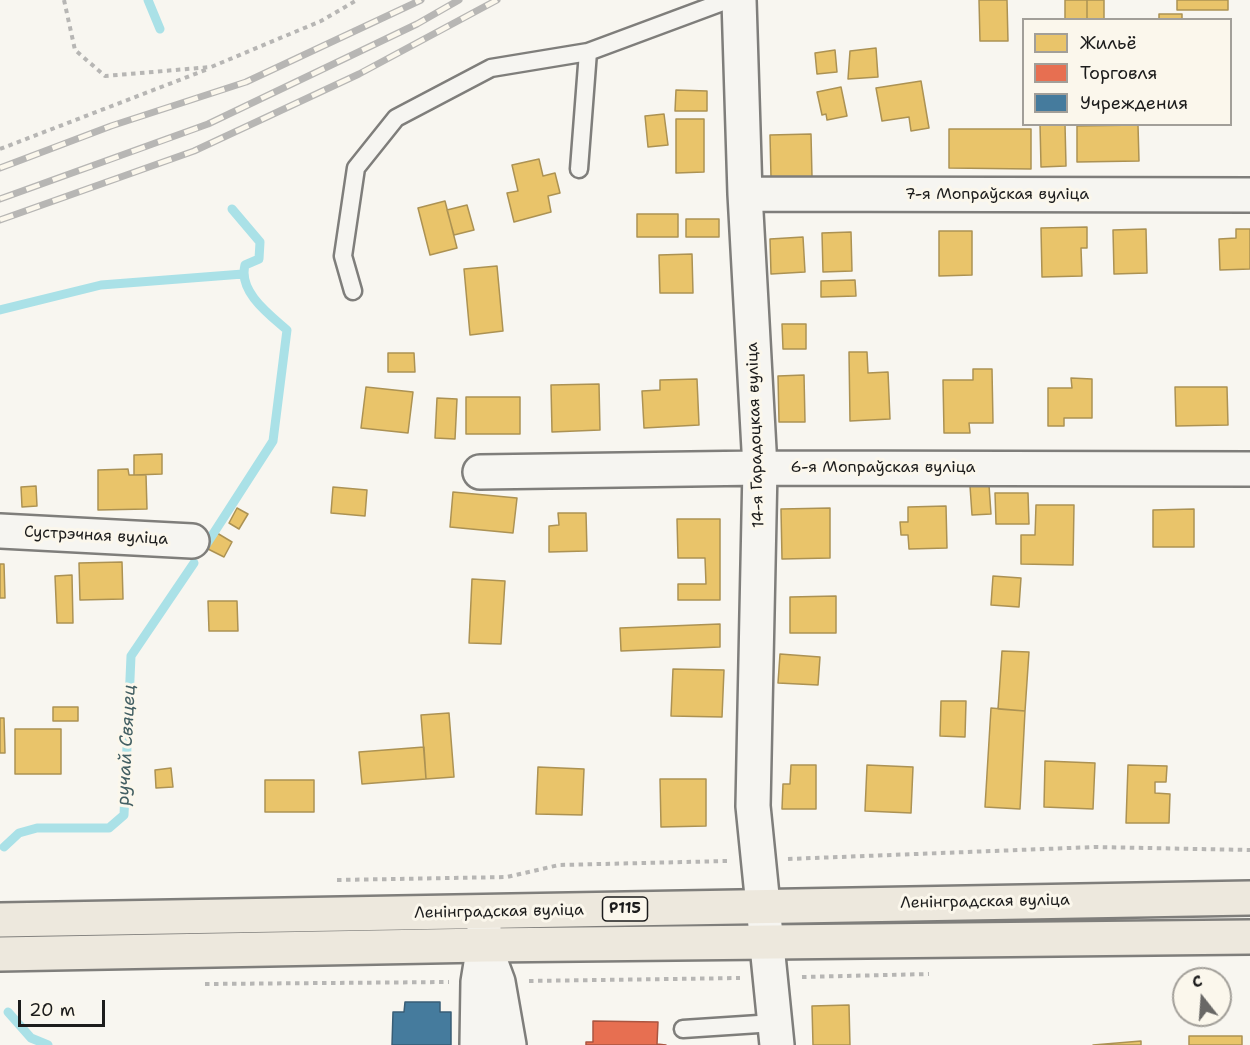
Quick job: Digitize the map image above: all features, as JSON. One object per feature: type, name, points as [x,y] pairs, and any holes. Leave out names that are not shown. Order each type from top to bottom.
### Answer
[{"type":"main road","name":"Ленінградская вуліца","points":[[0,920],[1250,898]]},
{"type":"main road","name":"Ленінградская вуліца","points":[[0,954],[484,945],[1250,937]]},
{"type":"street","name":"14-я Гарадоцкая вуліца","points":[[739,0],[745,194],[760,468],[753,807],[776,1034]]},
{"type":"street","name":"7-я Мопраўская вуліца","points":[[745,194],[1250,195]]},
{"type":"street","name":"6-я Мопраўская вуліца","points":[[480,472],[760,468],[1250,469]]},
{"type":"street","name":"Сустрэчная вуліца","points":[[0,531],[192,541]]},
{"type":"street","points":[[484,912],[484,945],[488,982],[509,1045]]},
{"type":"street","points":[[477,1045],[488,982]]},
{"type":"lane","points":[[353,291],[343,256],[356,168],[396,118],[491,68],[588,52],[728,0]]},
{"type":"lane","points":[[579,169],[588,52]]},
{"type":"lane","points":[[683,1029],[776,1034]]},
{"type":"path","points":[[63,0],[75,50],[105,76],[211,67]]},
{"type":"path","points":[[0,150],[321,21],[357,0]]},
{"type":"path","points":[[330,880],[507,876],[559,865],[1095,848],[1250,850]]},
{"type":"path","points":[[203,984],[488,982],[933,974]]},
{"type":"building: Жильё","points":[[979,0],[1007,0],[1008,41],[980,41]]},
{"type":"building: Жильё","points":[[1065,0],[1087,0],[1087,18],[1065,18]]},
{"type":"building: Жильё","points":[[1087,0],[1104,0],[1104,18],[1087,18]]},
{"type":"building: Жильё","points":[[1177,0],[1228,0],[1228,10],[1177,10]]},
{"type":"building: Жильё","points":[[1159,14],[1182,14],[1182,18],[1159,18]]},
{"type":"building: Жильё","points":[[876,48],[878,77],[848,79],[850,51]]},
{"type":"building: Жильё","points":[[835,50],[837,72],[817,74],[815,53]]},
{"type":"building: Жильё","points":[[921,81],[929,128],[911,131],[909,117],[882,121],[876,88]]},
{"type":"building: Жильё","points":[[841,87],[847,116],[827,120],[826,114],[822,115],[817,92]]},
{"type":"building: Жильё","points":[[676,90],[707,91],[707,111],[675,111]]},
{"type":"building: Жильё","points":[[664,114],[668,145],[648,147],[645,116]]},
{"type":"building: Жильё","points":[[676,119],[704,119],[704,172],[676,173]]},
{"type":"building: Жильё","points":[[1040,126],[1065,126],[1066,166],[1041,167]]},
{"type":"building: Жильё","points":[[1077,126],[1138,126],[1139,161],[1077,162]]},
{"type":"building: Жильё","points":[[949,129],[1031,129],[1031,169],[949,168]]},
{"type":"building: Жильё","points":[[811,134],[812,177],[771,178],[770,135]]},
{"type":"building: Жильё","points":[[539,159],[543,176],[555,173],[560,193],[548,196],[551,212],[514,222],[507,193],[518,191],[512,165]]},
{"type":"building: Жильё","points":[[445,201],[457,248],[430,255],[418,208]]},
{"type":"building: Жильё","points":[[467,205],[474,230],[454,235],[447,210]]},
{"type":"building: Жильё","points":[[637,214],[678,214],[678,237],[637,237]]},
{"type":"building: Жильё","points":[[686,219],[719,219],[719,237],[686,237]]},
{"type":"building: Жильё","points":[[1087,227],[1087,248],[1081,248],[1082,276],[1042,277],[1041,228]]},
{"type":"building: Жильё","points":[[1146,229],[1147,273],[1114,274],[1113,230]]},
{"type":"building: Жильё","points":[[1236,229],[1250,229],[1250,269],[1220,270],[1219,239],[1236,238]]},
{"type":"building: Жильё","points":[[939,231],[972,231],[972,275],[939,276]]},
{"type":"building: Жильё","points":[[851,232],[852,271],[823,272],[822,233]]},
{"type":"building: Жильё","points":[[803,237],[805,272],[771,274],[770,239]]},
{"type":"building: Жильё","points":[[692,254],[693,293],[660,293],[659,255]]},
{"type":"building: Жильё","points":[[497,266],[503,331],[470,335],[464,269]]},
{"type":"building: Жильё","points":[[855,280],[856,296],[821,297],[821,281]]},
{"type":"building: Жильё","points":[[782,324],[806,324],[806,349],[783,349]]},
{"type":"building: Жильё","points":[[849,352],[867,352],[868,373],[888,372],[890,419],[850,421]]},
{"type":"building: Жильё","points":[[388,353],[414,353],[415,372],[388,372]]},
{"type":"building: Жильё","points":[[973,369],[992,369],[993,423],[969,423],[970,433],[944,433],[943,380],[973,380]]},
{"type":"building: Жильё","points":[[804,375],[805,422],[779,422],[778,376]]},
{"type":"building: Жильё","points":[[1071,378],[1092,379],[1092,418],[1064,418],[1064,426],[1048,426],[1048,388],[1072,388]]},
{"type":"building: Жильё","points":[[697,379],[699,425],[644,428],[642,391],[660,390],[660,380]]},
{"type":"building: Жильё","points":[[599,384],[600,430],[552,432],[551,385]]},
{"type":"building: Жильё","points":[[366,387],[413,392],[408,433],[361,428]]},
{"type":"building: Жильё","points":[[1175,387],[1227,387],[1228,425],[1176,426]]},
{"type":"building: Жильё","points":[[466,397],[520,397],[520,434],[466,434]]},
{"type":"building: Жильё","points":[[437,398],[457,399],[455,439],[435,438]]},
{"type":"building: Жильё","points":[[162,454],[162,474],[134,475],[134,455]]},
{"type":"building: Жильё","points":[[128,469],[129,475],[146,475],[147,509],[98,510],[98,470]]},
{"type":"building: Жильё","points":[[989,485],[991,514],[972,515],[970,486]]},
{"type":"building: Жильё","points":[[36,486],[37,506],[22,507],[21,487]]},
{"type":"building: Жильё","points":[[333,487],[367,490],[365,516],[331,513]]},
{"type":"building: Жильё","points":[[453,492],[517,498],[513,533],[450,527]]},
{"type":"building: Жильё","points":[[995,493],[1028,493],[1029,524],[996,524]]},
{"type":"building: Жильё","points":[[1036,505],[1074,505],[1073,565],[1021,564],[1021,535],[1035,535]]},
{"type":"building: Жильё","points":[[946,506],[947,548],[909,549],[908,535],[901,535],[900,522],[908,522],[908,507]]},
{"type":"building: Жильё","points":[[237,508],[248,514],[239,529],[229,523]]},
{"type":"building: Жильё","points":[[830,508],[830,558],[782,559],[781,509]]},
{"type":"building: Жильё","points":[[1194,509],[1194,547],[1153,547],[1153,510]]},
{"type":"building: Жильё","points":[[558,513],[586,513],[587,551],[549,552],[549,526],[559,525]]},
{"type":"building: Жильё","points":[[677,519],[720,519],[720,600],[678,600],[678,584],[706,584],[705,558],[678,558]]},
{"type":"building: Жильё","points":[[217,533],[232,542],[224,557],[208,549]]},
{"type":"building: Жильё","points":[[122,562],[123,599],[80,600],[79,563]]},
{"type":"building: Жильё","points":[[0,564],[4,564],[5,598],[0,598]]},
{"type":"building: Жильё","points":[[72,575],[73,623],[57,623],[55,576]]},
{"type":"building: Жильё","points":[[993,576],[1021,578],[1019,607],[991,605]]},
{"type":"building: Жильё","points":[[472,579],[505,581],[501,644],[469,643]]},
{"type":"building: Жильё","points":[[836,596],[836,633],[790,633],[790,597]]},
{"type":"building: Жильё","points":[[208,601],[237,601],[238,631],[209,631]]},
{"type":"building: Жильё","points":[[720,624],[720,647],[621,651],[620,628]]},
{"type":"building: Жильё","points":[[1002,651],[1029,652],[1025,711],[998,709]]},
{"type":"building: Жильё","points":[[780,654],[820,657],[818,685],[778,683]]},
{"type":"building: Жильё","points":[[673,669],[724,670],[722,717],[671,716]]},
{"type":"building: Жильё","points":[[941,701],[966,701],[965,737],[940,736]]},
{"type":"building: Жильё","points":[[53,707],[78,707],[78,721],[53,721]]},
{"type":"building: Жильё","points":[[991,708],[1025,711],[1020,809],[985,807]]},
{"type":"building: Жильё","points":[[449,713],[454,777],[426,779],[421,715]]},
{"type":"building: Жильё","points":[[0,718],[4,718],[5,753],[0,753]]},
{"type":"building: Жильё","points":[[15,729],[61,729],[61,774],[15,774]]},
{"type":"building: Жильё","points":[[424,747],[426,779],[362,784],[359,752]]},
{"type":"building: Жильё","points":[[1045,761],[1095,763],[1093,809],[1044,807]]},
{"type":"building: Жильё","points":[[791,765],[816,765],[816,809],[782,809],[783,784],[790,784]]},
{"type":"building: Жильё","points":[[867,765],[913,767],[911,813],[865,811]]},
{"type":"building: Жильё","points":[[1128,765],[1167,766],[1166,782],[1155,782],[1155,793],[1170,794],[1169,823],[1126,823]]},
{"type":"building: Жильё","points":[[538,767],[584,769],[582,815],[536,814]]},
{"type":"building: Жильё","points":[[171,768],[173,787],[156,788],[155,770]]},
{"type":"building: Жильё","points":[[660,779],[706,779],[706,826],[661,827]]},
{"type":"building: Жильё","points":[[265,780],[314,780],[314,812],[265,812]]},
{"type":"building: Жильё","points":[[849,1005],[850,1045],[813,1045],[812,1006]]},
{"type":"building: Жильё","points":[[1189,1036],[1242,1036],[1242,1045],[1189,1045]]},
{"type":"building: Жильё","points":[[1141,1041],[1141,1045],[1093,1045]]},
{"type":"building: Торговля","points":[[593,1021],[658,1022],[657,1044],[666,1045],[586,1045],[586,1042],[593,1042]]},
{"type":"building: Учреждения","points":[[405,1002],[440,1002],[440,1012],[451,1012],[451,1045],[392,1045],[393,1012],[404,1012]]},
{"type":"waterway","name":"ручай Свяцец","points":[[148,0],[160,29]]},
{"type":"waterway","name":"ручай Свяцец","points":[[206,545],[273,441],[287,330],[264,310],[246,284],[245,265],[259,259],[260,242],[232,209]]},
{"type":"waterway","points":[[0,310],[101,285],[243,274]]},
{"type":"waterway","name":"ручай Свяцец","points":[[4,847],[19,833],[37,828],[109,828],[124,815],[131,656],[194,563]]},
{"type":"waterway","name":"ручай Свяцец","points":[[8,1012],[31,1038],[48,1045]]},
{"type":"railway","points":[[0,168],[111,126],[246,82],[421,0]]},
{"type":"railway","points":[[0,199],[208,124],[417,24],[459,0]]},
{"type":"railway","points":[[0,220],[194,151],[359,74],[497,0]]}]
